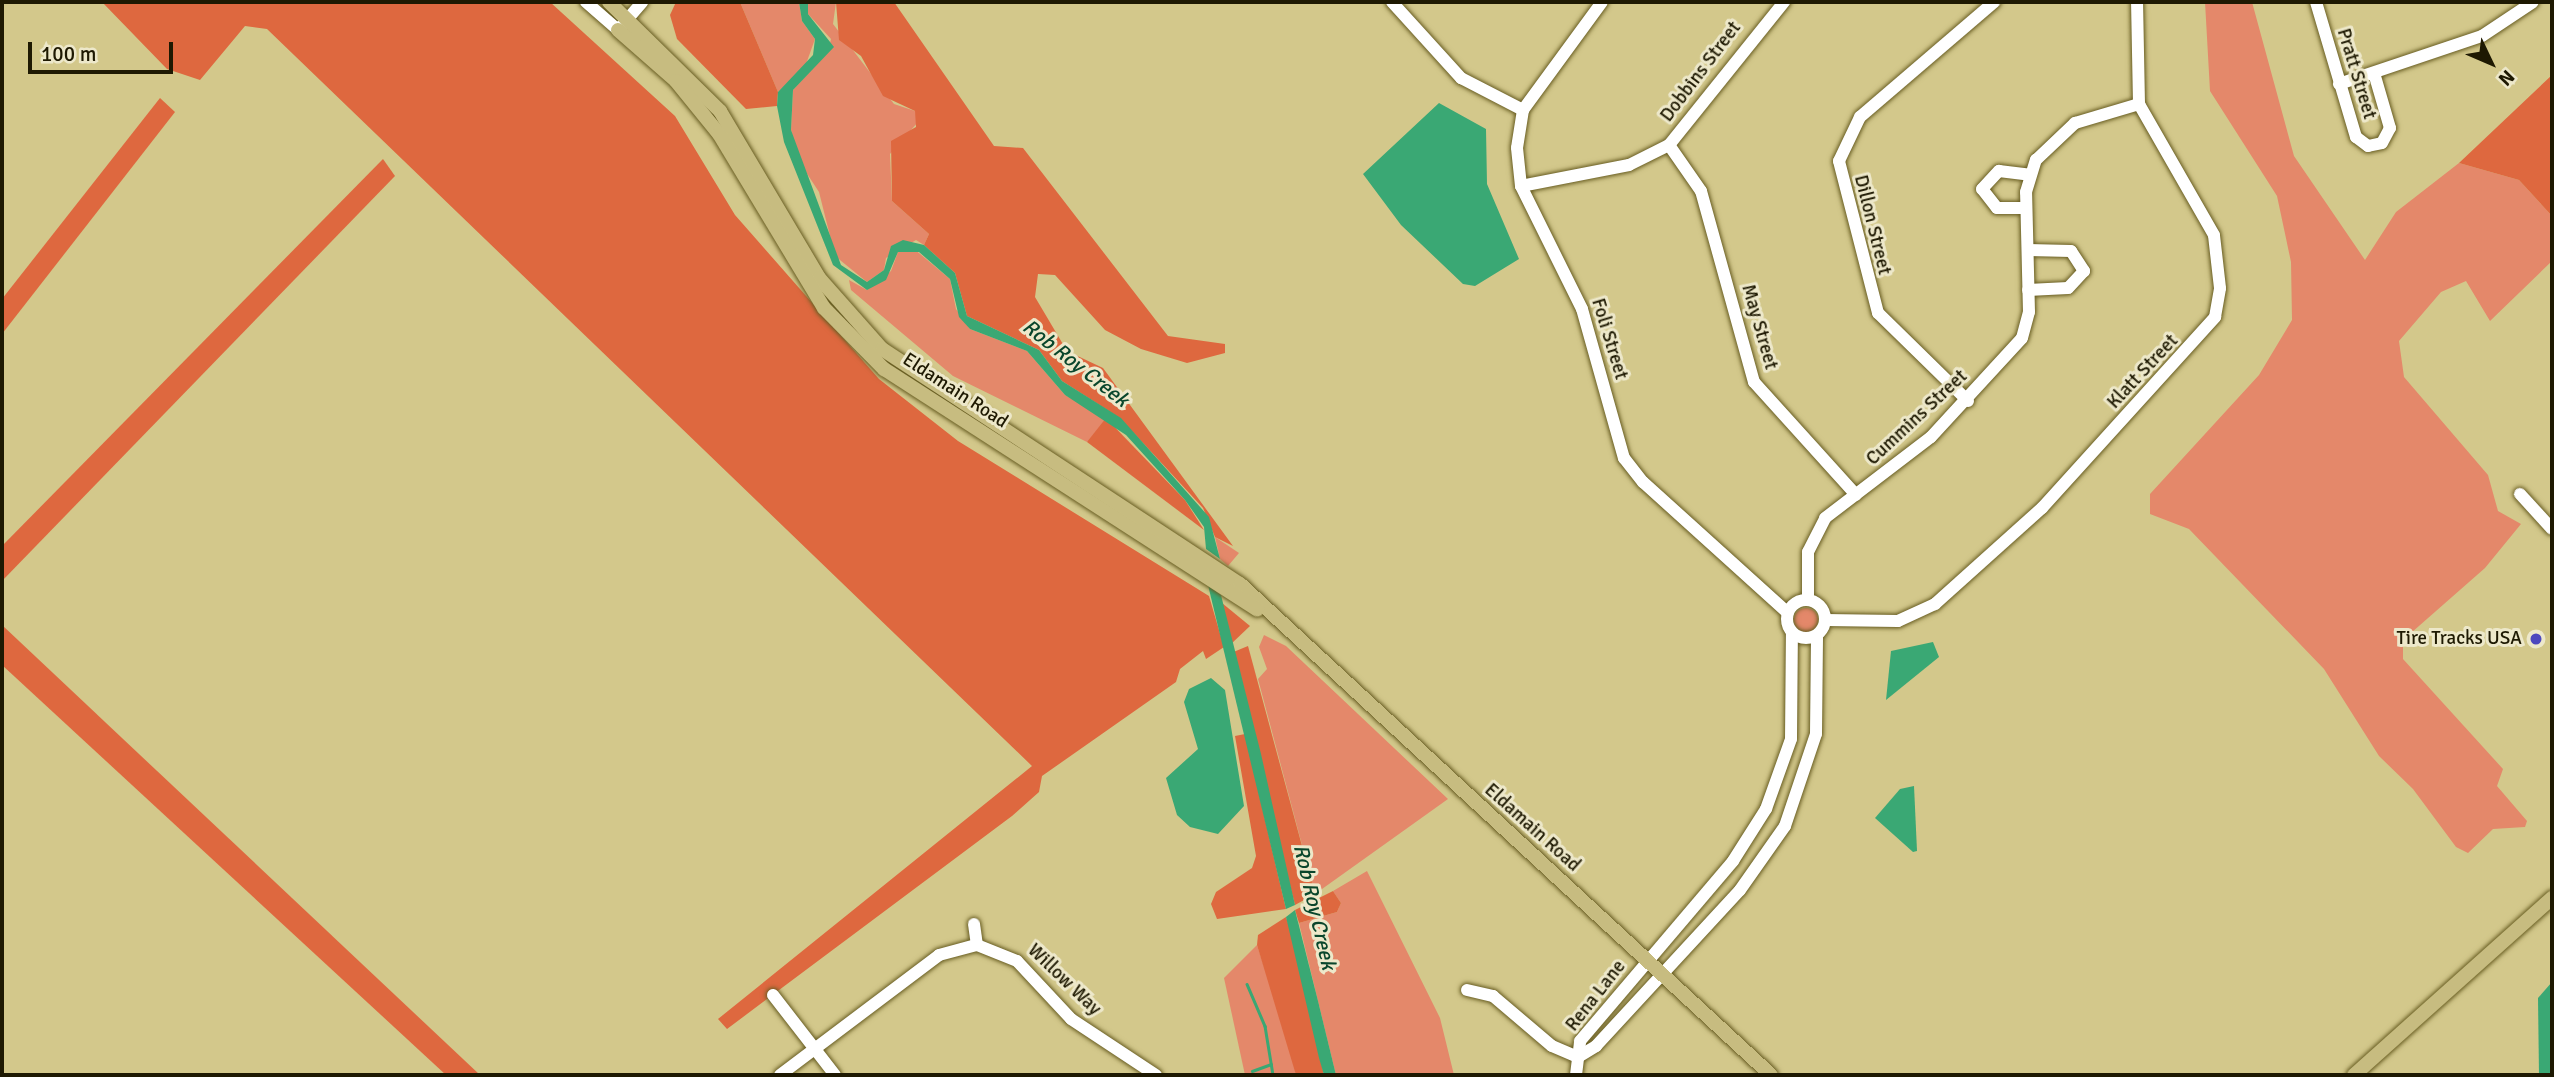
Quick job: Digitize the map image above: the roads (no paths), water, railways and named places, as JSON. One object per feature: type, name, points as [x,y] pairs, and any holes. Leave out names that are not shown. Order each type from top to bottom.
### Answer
[{"type":"main road","name":"Eldamain Road","points":[[609,2],[720,111],[819,278],[867,335],[920,378],[1169,533],[1240,584],[1265,613],[1771,1075]]},
{"type":"main road","name":"Eldamain Road","points":[[618,30],[676,81],[719,134],[817,297],[884,369],[1265,613]]},
{"type":"main road","points":[[2354,1075],[2552,898]]},
{"type":"street","name":"Eldamain Road","points":[[586,2],[618,30]]},
{"type":"street","points":[[618,30],[642,2]]},
{"type":"street","points":[[1392,2],[1461,78],[1523,110]]},
{"type":"street","name":"Foli Street","points":[[1602,2],[1542,76],[1523,110],[1517,148],[1521,187],[1582,309],[1624,458],[1788,613]]},
{"type":"street","name":"Dobbins Street","points":[[1521,187],[1629,166],[1669,145],[1784,2]]},
{"type":"street","name":"Dillon Street","points":[[1968,401],[1878,313],[1839,160],[1860,117],[1994,2]]},
{"type":"street","name":"Klatt Street","points":[[1825,620],[1898,621],[1935,604],[2042,508],[2213,320],[2220,291],[2214,235],[2139,104],[2137,2]]},
{"type":"street","name":"Pratt Street","points":[[2316,2],[2356,137],[2378,145],[2390,123],[2374,73]]},
{"type":"street","points":[[2339,84],[2482,36],[2533,2]]},
{"type":"street","name":"Cummins Street","points":[[1808,600],[1810,541],[1825,518],[1907,459],[1968,401],[2022,338],[2028,290],[2026,208],[2030,175],[2043,151],[2075,123],[2139,104]]},
{"type":"street","name":"May Street","points":[[1669,145],[1702,191],[1754,382],[1856,495]]},
{"type":"street","points":[[2026,208],[1997,208],[1982,189],[1999,171],[2030,175]]},
{"type":"street","points":[[2028,250],[2071,251],[2084,269],[2068,288],[2028,290]]},
{"type":"street","points":[[2520,494],[2552,529]]},
{"type":"street","points":[[1647,960],[1733,861],[1776,788],[1791,739],[1792,633],[1788,613],[1808,600],[1825,620],[1817,635],[1816,734],[1798,797],[1765,859],[1663,974]]},
{"type":"street","points":[[1792,633],[1817,635]]},
{"type":"street","points":[[780,1075],[939,955],[977,945],[974,925]]},
{"type":"street","name":"Willow Way","points":[[977,945],[1014,958],[1071,1019],[1156,1075]]},
{"type":"street","name":"Rena Lane","points":[[1576,1075],[1580,1041],[1647,960]]},
{"type":"street","name":"Rena Lane","points":[[1578,1057],[1663,974]]},
{"type":"street","points":[[1467,990],[1493,996],[1552,1046],[1578,1057]]},
{"type":"street","points":[[773,995],[835,1075]]},
{"type":"waterway","points":[[1247,984],[1265,1026],[1273,1075]]},
{"type":"waterway","points":[[1252,1071],[1271,1064]]},
{"type":"place","name":"Tire Tracks USA","points":[[2536,639]]},
{"type":"water label","name":"Rob Roy Creek","points":[[1076,363]]},
{"type":"water label","name":"Rob Roy Creek","points":[[1315,907]]}]
